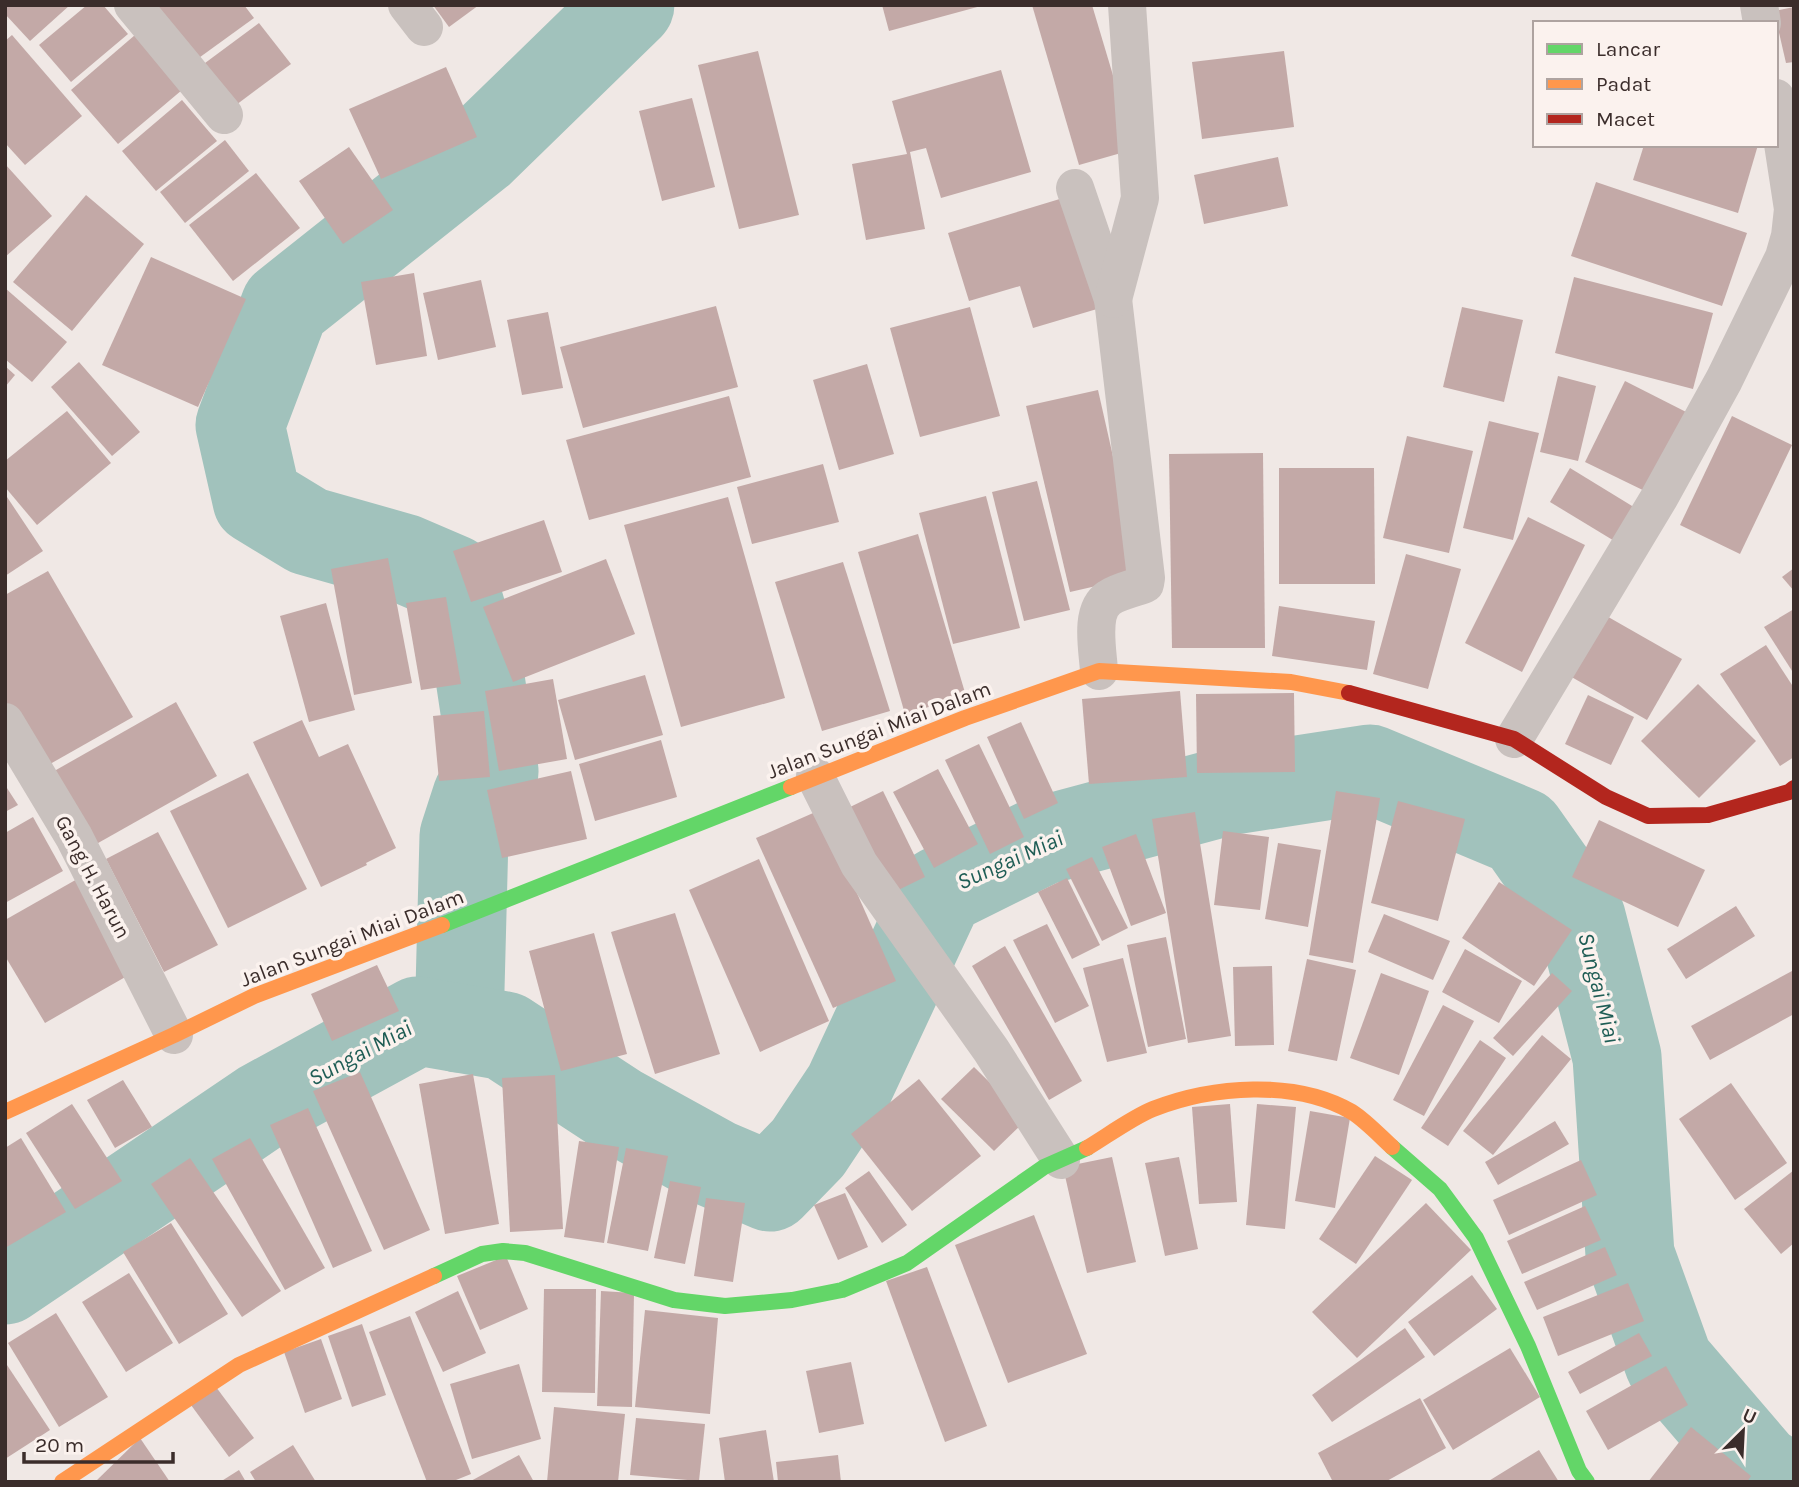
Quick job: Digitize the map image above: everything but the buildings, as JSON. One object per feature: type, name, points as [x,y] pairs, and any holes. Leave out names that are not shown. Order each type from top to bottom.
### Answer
[{"type":"street","points":[[133,5],[224,114]]},
{"type":"street","points":[[1113,299],[1140,198],[1127,5]]},
{"type":"street","points":[[1514,739],[1659,498],[1718,392],[1784,257],[1793,209],[1778,109]]},
{"type":"street","points":[[1075,188],[1113,299],[1146,578],[1144,584],[1110,597],[1101,605],[1096,619],[1100,671]]},
{"type":"street","name":"Jalan Sungai Miai Dalam","points":[[5,1112],[254,996],[426,932],[965,718],[1100,671],[1291,681],[1338,690],[1514,739],[1606,797],[1648,816],[1707,815],[1789,792],[1794,788]]},
{"type":"street","name":"Gang H. Harun","points":[[5,722],[74,837],[174,1035]]},
{"type":"street","points":[[815,776],[859,864],[991,1050],[1061,1160]]},
{"type":"street","points":[[62,1482],[239,1365],[481,1254],[503,1251],[525,1253],[674,1300],[725,1306],[792,1300],[842,1290],[907,1263],[1044,1167],[1087,1148],[1151,1110],[1200,1095],[1256,1089],[1314,1096],[1353,1113],[1440,1189],[1476,1238],[1528,1346],[1579,1471],[1587,1482]]},
{"type":"waterway","points":[[459,1028],[464,836],[477,796],[494,771],[479,671],[452,579],[403,558],[308,531],[257,500],[240,425],[285,306],[479,152],[630,5]]},
{"type":"waterway","name":"Sungai Miai","points":[[5,1280],[262,1106],[418,1021],[505,1036],[618,1110],[716,1164],[770,1187],[808,1148],[848,1088],[940,891],[1041,841],[1227,791],[1370,769],[1521,832],[1581,917],[1617,1057],[1630,1255],[1669,1363],[1759,1468],[1780,1482]]},
{"type":"traffic: fast","points":[[442,925],[791,787]]},
{"type":"traffic: fast","points":[[1392,1147],[1440,1189],[1476,1238],[1528,1346],[1579,1471],[1587,1482]]},
{"type":"traffic: fast","points":[[434,1276],[482,1254],[503,1251],[525,1253],[674,1300],[725,1306],[792,1300],[842,1290],[907,1263],[1044,1167],[1087,1148]]},
{"type":"traffic: slow","points":[[791,787],[965,718],[1099,671],[1291,682],[1349,693]]},
{"type":"traffic: slow","points":[[5,1112],[254,996],[442,925]]},
{"type":"traffic: slow","points":[[1087,1148],[1153,1109],[1201,1095],[1253,1090],[1280,1090],[1330,1101],[1352,1112],[1392,1147]]},
{"type":"traffic: slow","points":[[62,1482],[239,1365],[434,1276]]},
{"type":"traffic: jam","points":[[1349,693],[1514,739],[1606,797],[1648,816],[1708,815],[1789,792],[1794,788]]}]
